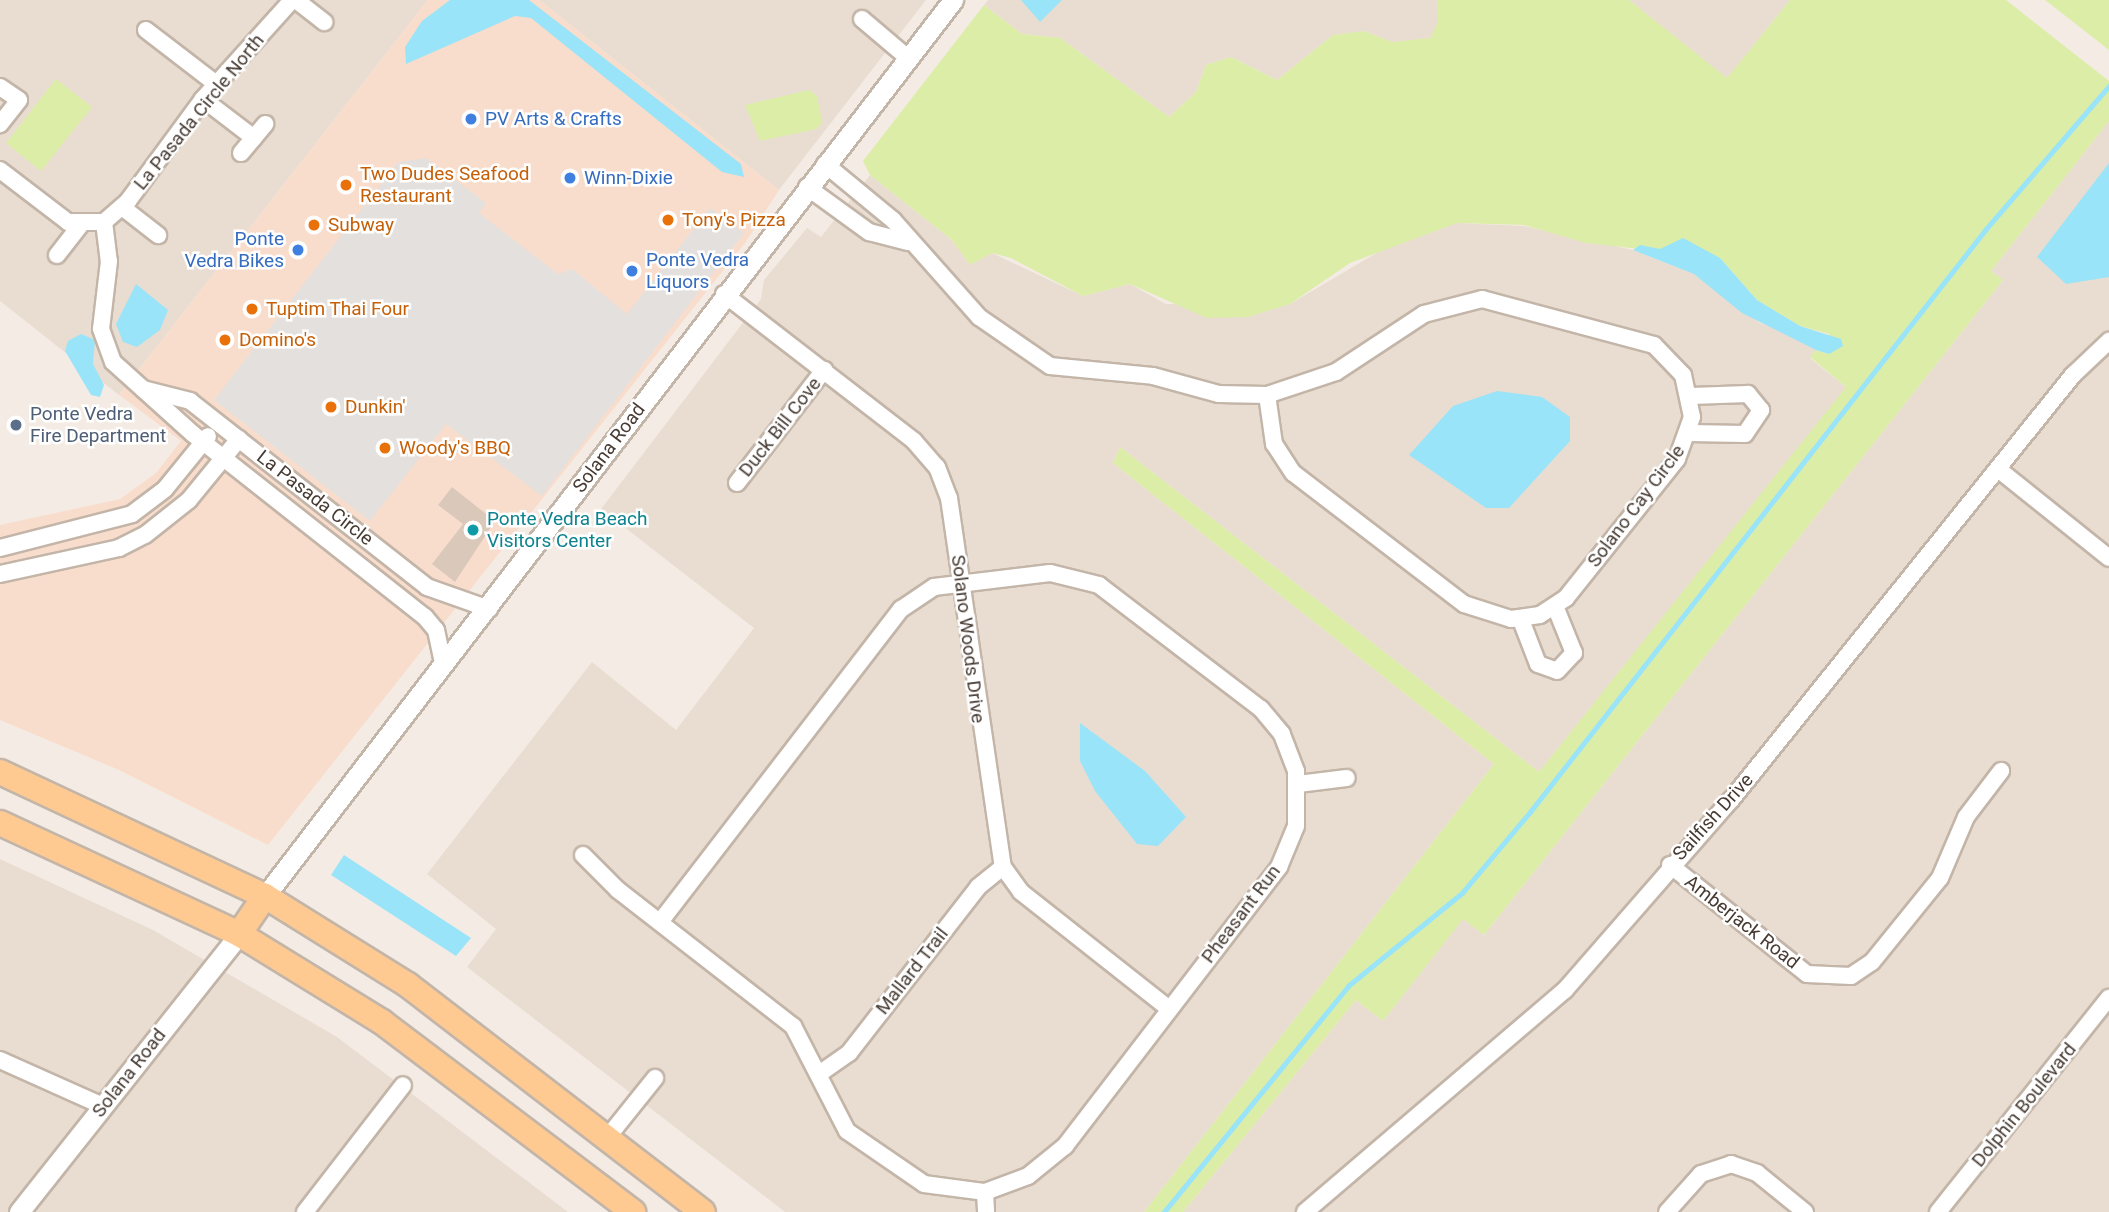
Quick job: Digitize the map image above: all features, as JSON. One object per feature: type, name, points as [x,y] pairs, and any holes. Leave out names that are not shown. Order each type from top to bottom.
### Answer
[{"type":"main road","points":[[0,772],[265,896],[408,985],[703,1212]]},
{"type":"main road","points":[[0,822],[239,934],[382,1022],[633,1212]]},
{"type":"main road","points":[[239,934],[265,896]]},
{"type":"street","points":[[294,0],[324,22]]},
{"type":"street","name":"La Pasada Circle North","points":[[104,222],[122,207],[203,99],[294,0]]},
{"type":"street","name":"Solana Road","points":[[265,896],[443,664],[489,609],[724,295],[953,0]]},
{"type":"street","points":[[862,19],[908,58]]},
{"type":"street","points":[[146,30],[216,84]]},
{"type":"street","points":[[0,87],[19,100],[0,124]]},
{"type":"street","points":[[203,99],[254,138]]},
{"type":"street","points":[[241,153],[265,124]]},
{"type":"street","name":"Solano Cay Circle","points":[[825,164],[893,220],[908,242],[944,273],[979,317],[1050,366],[1153,376],[1219,394],[1266,395],[1336,372],[1424,314],[1482,299],[1654,345],[1676,365],[1691,396],[1689,433],[1676,459],[1555,606],[1521,620]]},
{"type":"street","points":[[0,170],[57,216],[80,226],[104,222]]},
{"type":"street","name":"Solano Cay Circle","points":[[807,187],[869,232],[908,242]]},
{"type":"street","points":[[122,207],[158,235]]},
{"type":"street","name":"La Pasada Circle","points":[[104,222],[109,261],[102,329],[113,362],[203,442],[425,617],[436,630],[443,664]]},
{"type":"street","points":[[57,255],[80,226]]},
{"type":"street","name":"Solano Woods Drive","points":[[724,295],[915,441],[937,467],[949,498],[1003,867],[1021,892],[1169,1009]]},
{"type":"street","name":"Sailfish Drive","points":[[1305,1212],[1348,1169],[1528,1026],[1740,789],[2073,375],[2109,341]]},
{"type":"street","name":"Duck Bill Cove","points":[[737,483],[824,370]]},
{"type":"street","name":"La Pasada Circle","points":[[143,388],[175,393],[219,423],[427,587],[489,609]]},
{"type":"street","points":[[1689,433],[1745,434],[1761,410],[1748,394],[1691,396]]},
{"type":"street","points":[[1266,395],[1273,444],[1293,473],[1464,604],[1521,620],[1538,664],[1557,671],[1574,653],[1555,606]]},
{"type":"street","points":[[20,570],[7,546],[132,514],[165,489],[219,423]]},
{"type":"street","points":[[0,574],[119,548],[145,535],[189,500],[239,439]]},
{"type":"street","points":[[1998,469],[2109,558]]},
{"type":"street","name":"Pheasant Run","points":[[1050,573],[1099,585],[1261,709],[1282,734],[1298,784],[1296,826],[1279,867],[1065,1146],[1028,1176],[985,1192],[943,1190],[889,1164],[837,1119],[820,1074],[793,1026],[660,922],[901,609],[922,592],[960,583],[1050,573]]},
{"type":"street","name":"Amberjack Road","points":[[1670,865],[1807,974],[1851,976],[1872,962],[1940,877],[1966,817],[2001,771]]},
{"type":"street","points":[[1298,784],[1346,778]]},
{"type":"street","points":[[583,855],[660,922]]},
{"type":"street","name":"Mallard Trail","points":[[820,1074],[849,1053],[978,887],[1003,867]]},
{"type":"street","name":"Solana Road","points":[[19,1212],[239,934]]},
{"type":"street","name":"Dolphin Boulevard","points":[[1938,1212],[2109,998]]},
{"type":"street","points":[[0,1060],[103,1106]]},
{"type":"street","points":[[607,1138],[655,1078]]},
{"type":"street","points":[[305,1212],[403,1086]]},
{"type":"street","points":[[1667,1212],[1701,1174],[1731,1164],[1757,1173],[1805,1212]]},
{"type":"street","points":[[985,1192],[986,1212]]},
{"type":"shaded area","points":[[0,0],[428,0],[119,395],[0,301]]},
{"type":"shaded area","points":[[428,0],[539,0],[779,190],[745,243],[268,845],[119,770],[0,720],[0,525],[120,499],[156,473],[181,441],[119,395]]},
{"type":"shaded area","points":[[539,0],[926,0],[779,190]]},
{"type":"shaded area","points":[[988,0],[1437,0],[1439,22],[1431,38],[1392,42],[1364,31],[1333,35],[1277,80],[1231,57],[1206,65],[1196,92],[1169,117],[1060,38],[1022,34],[984,5]]},
{"type":"shaded area","points":[[1629,0],[1790,0],[1727,79]]},
{"type":"shaded area","points":[[2109,121],[2109,1212],[1183,1212],[1356,1000],[1383,1021],[1463,918],[1484,935],[2003,280],[1991,271]]},
{"type":"shaded area","points":[[426,158],[486,203],[479,213],[558,274],[572,269],[627,314],[710,208],[744,233],[542,496],[446,424],[370,521],[214,400],[398,162]]},
{"type":"shaded area","points":[[870,175],[952,240],[970,265],[992,253],[1083,296],[1130,284],[1166,304],[1290,304],[1395,242],[1457,223],[1524,226],[1633,250],[1694,274],[1760,323],[1801,337],[1816,350],[1810,358],[1847,388],[1539,772],[1120,447],[1113,463],[1494,764],[1144,1212],[785,1212],[467,967],[496,929],[427,874],[592,662],[676,730],[754,628],[601,509],[761,299],[764,280],[807,228],[821,237]]},
{"type":"shaded area","points":[[0,859],[153,930],[337,1037],[568,1212],[0,1212]]},
{"type":"green space","points":[[1437,0],[1629,0],[1727,78],[1790,0],[2006,0],[2109,81],[2109,121],[1991,271],[2003,280],[1484,935],[1463,919],[1383,1021],[1356,1000],[1183,1212],[1144,1212],[1494,764],[1113,463],[1120,447],[1539,772],[1846,387],[1810,357],[1816,350],[1829,354],[1829,334],[1800,326],[1757,300],[1720,258],[1586,243],[1524,225],[1457,223],[1350,263],[1290,304],[1248,317],[1207,318],[1130,284],[1083,296],[1011,258],[992,253],[970,265],[952,240],[870,175],[863,161],[984,5],[1022,34],[1060,38],[1169,117],[1196,92],[1206,65],[1231,57],[1277,80],[1333,35],[1364,31],[1392,42],[1430,38],[1438,22]]},
{"type":"green space","points":[[2045,0],[2109,0],[2109,50]]},
{"type":"green space","points":[[56,79],[92,107],[41,171],[6,143]]},
{"type":"green space","points":[[809,90],[817,96],[822,122],[817,129],[760,141],[745,105]]},
{"type":"water","points":[[450,0],[529,0],[741,164],[744,177],[722,172],[531,18],[515,16],[406,64],[405,47],[422,21]]},
{"type":"water","points":[[1021,0],[1062,0],[1040,22]]},
{"type":"water","points":[[2109,163],[2109,277],[2066,284],[2037,257]]},
{"type":"water","points":[[1683,238],[1720,258],[1757,300],[1800,326],[1841,339],[1843,346],[1829,354],[1816,350],[1742,313],[1694,274],[1633,250],[1640,245],[1660,249]]},
{"type":"water","points":[[136,284],[168,310],[160,330],[137,347],[123,342],[116,324]]},
{"type":"water","points":[[81,334],[95,340],[93,364],[104,385],[100,397],[91,395],[65,351],[68,341]]},
{"type":"water","points":[[1497,391],[1542,397],[1570,417],[1570,441],[1509,508],[1486,508],[1409,455],[1453,406]]},
{"type":"water","points":[[1080,723],[1145,771],[1186,817],[1158,846],[1137,844],[1095,791],[1080,761]]},
{"type":"water","points":[[344,855],[471,938],[456,956],[331,875]]},
{"type":"building","name":"Ponte Vedra Beach Visitors Center","points":[[452,487],[495,521],[455,582],[432,564],[463,524],[438,505]]},
{"type":"waterway","points":[[1164,1212],[1348,986],[1462,893],[1530,812],[1986,229],[2109,86]]},
{"type":"place","name":"PV Arts & Crafts","points":[[471,119]]},
{"type":"place","name":"Winn-Dixie","points":[[570,178]]},
{"type":"place","name":"Two Dudes Seafood Restaurant","points":[[346,185]]},
{"type":"place","name":"Tony's Pizza","points":[[668,220]]},
{"type":"place","name":"Subway","points":[[314,225]]},
{"type":"place","name":"Ponte Vedra Bikes","points":[[298,250]]},
{"type":"place","name":"Ponte Vedra Liquors","points":[[632,271]]},
{"type":"place","name":"Tuptim Thai Four","points":[[252,309]]},
{"type":"place","name":"Domino's","points":[[225,340]]},
{"type":"place","name":"Dunkin'","points":[[331,407]]},
{"type":"place","name":"Ponte Vedra Fire Department","points":[[16,425]]},
{"type":"place","name":"Woody's BBQ","points":[[385,448]]},
{"type":"place","name":"Ponte Vedra Beach Visitors Center","points":[[473,530]]}]
